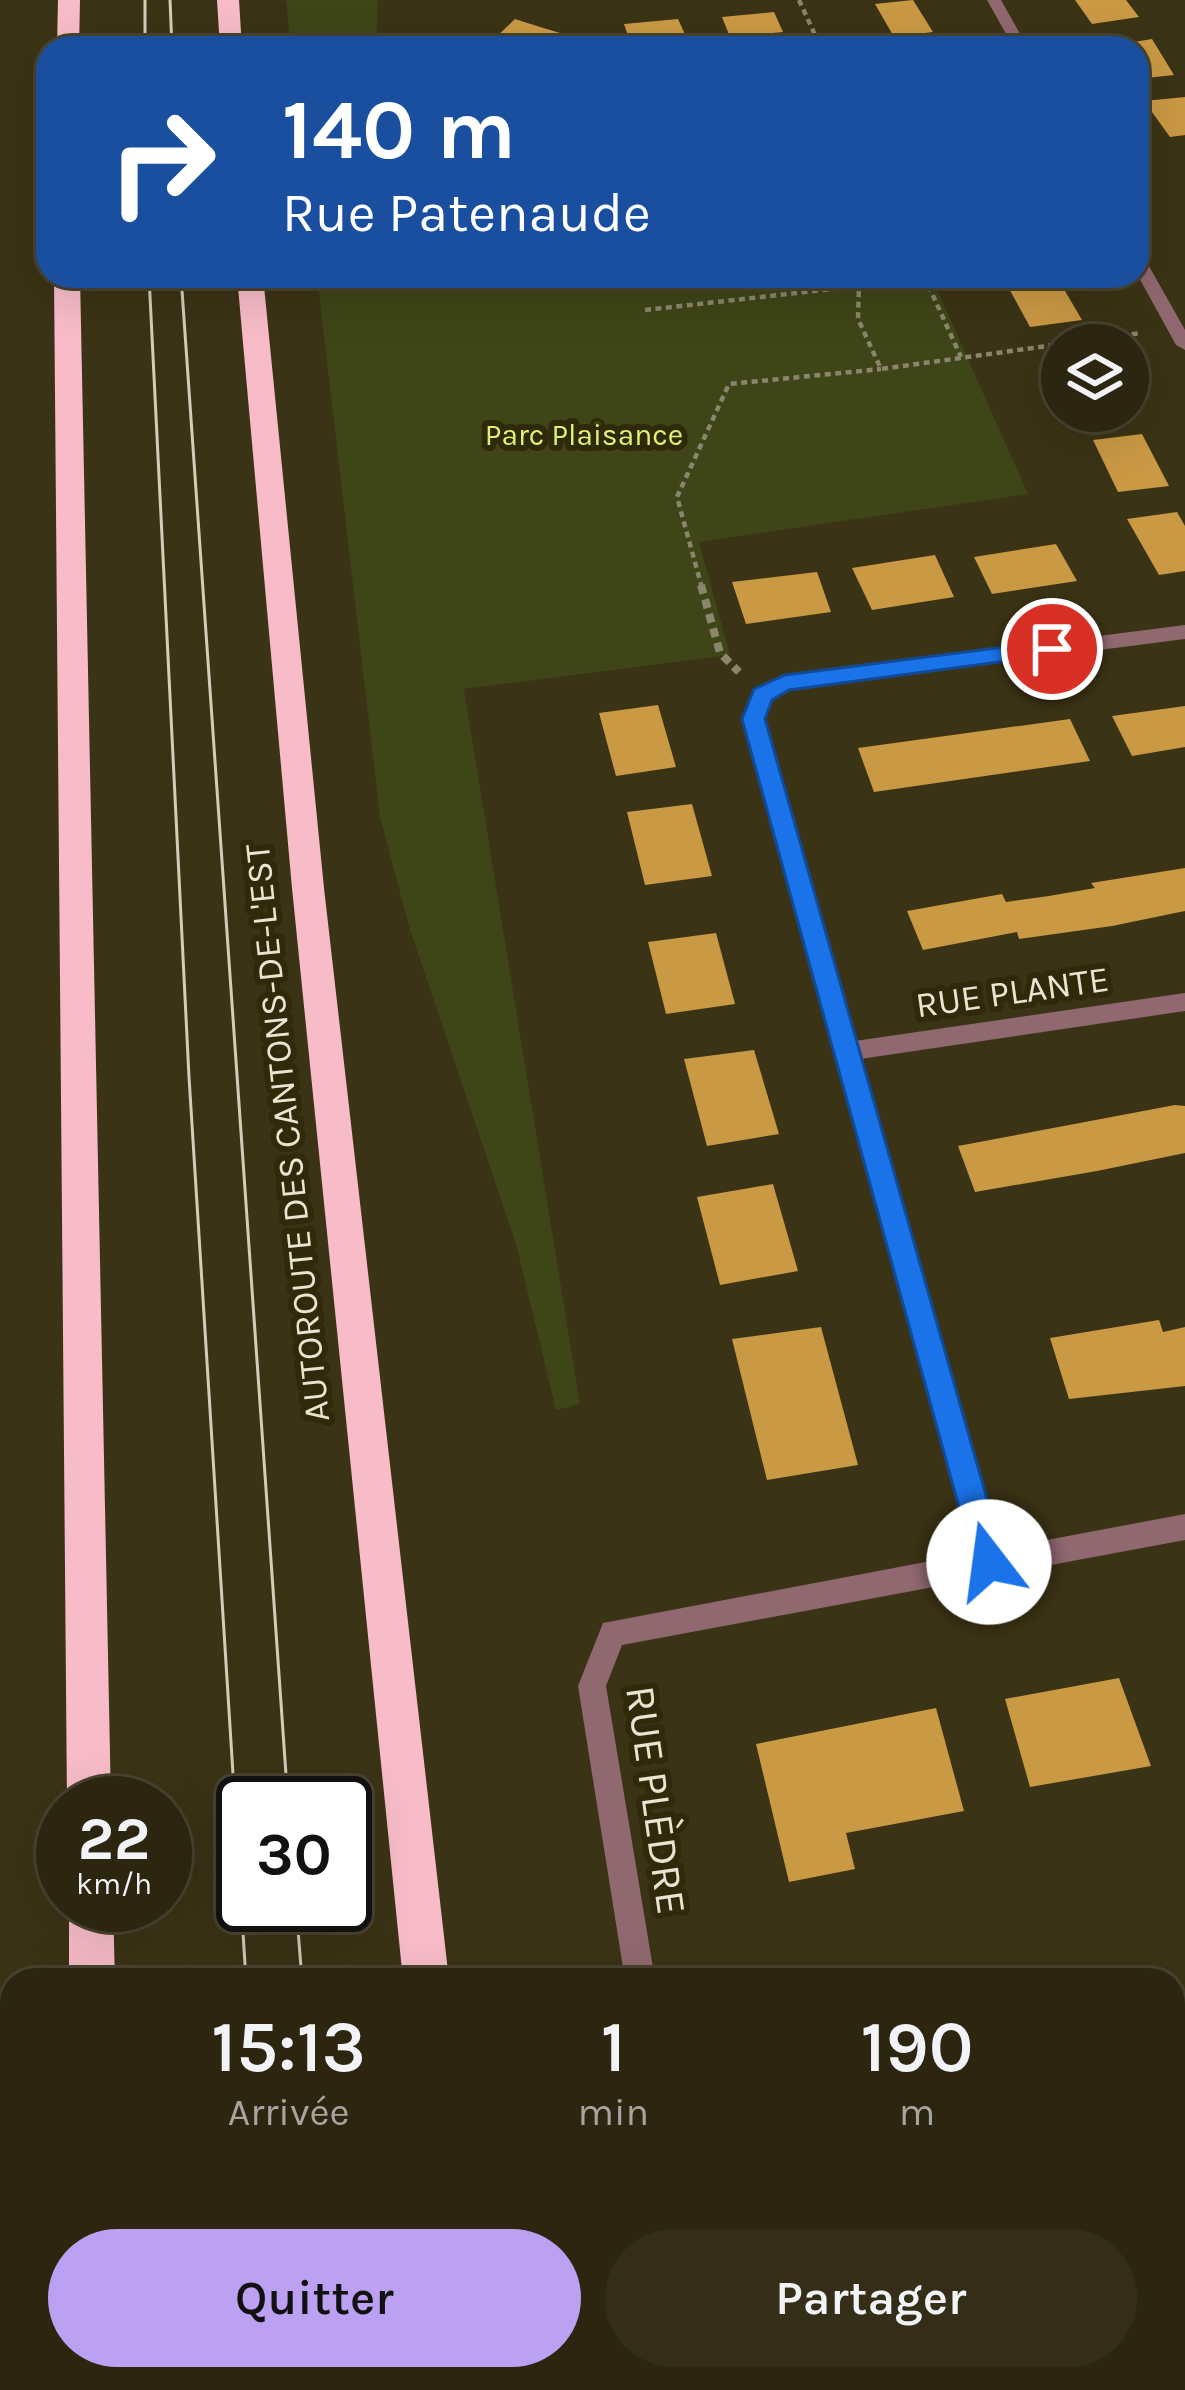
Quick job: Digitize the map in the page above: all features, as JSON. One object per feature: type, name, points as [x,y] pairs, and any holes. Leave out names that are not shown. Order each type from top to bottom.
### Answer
[{"type":"highway","points":[[68,36],[69,0]]},
{"type":"highway","points":[[228,0],[230,36]]},
{"type":"highway","points":[[67,288],[89,1776]]},
{"type":"highway","name":"AUTOROUTE DES CANTONS-DE-L'EST","points":[[251,288],[308,888],[425,1968]]},
{"type":"highway","points":[[91,1932],[92,1968]]},
{"type":"street","points":[[994,0],[1014,36]]},
{"type":"street","points":[[1149,281],[1185,346]]},
{"type":"street","points":[[1185,632],[785,683],[762,695],[754,719],[989,1562],[1185,1527]]},
{"type":"street","name":"RUE PLANTE","points":[[850,1052],[1185,1002]]},
{"type":"street","name":"RUE PLÈDRE","points":[[638,1968],[592,1686],[613,1633],[989,1562]]},
{"type":"path","points":[[799,0],[816,36]]},
{"type":"path","points":[[645,310],[841,288]]},
{"type":"path","points":[[859,288],[858,319],[881,369]]},
{"type":"path","points":[[929,288],[961,357]]},
{"type":"path","points":[[762,695],[720,652],[677,497],[729,384],[1041,346]]},
{"type":"green space","points":[[286,0],[378,0],[376,36],[290,36]]},
{"type":"green space","name":"Parc Plaisance","points":[[318,288],[936,288],[1028,494],[699,542],[730,655],[464,689],[580,1404],[556,1410],[516,1244],[410,930],[380,817]]},
{"type":"building","points":[[913,0],[933,32],[893,36],[875,4]]},
{"type":"building","points":[[1075,0],[1126,0],[1139,17],[1092,24]]},
{"type":"building","points":[[774,12],[783,32],[730,36],[722,17]]},
{"type":"building","points":[[515,19],[567,35],[566,36],[497,36]]},
{"type":"building","points":[[678,19],[686,36],[628,36],[624,24]]},
{"type":"building","points":[[1152,39],[1174,75],[1149,78]]},
{"type":"building","points":[[1185,97],[1185,135],[1170,137],[1149,108],[1149,101]]},
{"type":"building","points":[[1009,288],[1063,288],[1082,320],[1030,327]]},
{"type":"building","points":[[1142,434],[1169,486],[1118,492],[1093,440]]},
{"type":"building","points":[[1177,512],[1185,526],[1185,571],[1159,575],[1127,519]]},
{"type":"building","points":[[1056,544],[1077,581],[992,594],[974,557]]},
{"type":"building","points":[[935,555],[954,597],[872,610],[852,568]]},
{"type":"building","points":[[817,572],[831,612],[746,624],[732,582]]},
{"type":"building","points":[[658,705],[676,767],[616,776],[599,713]]},
{"type":"building","points":[[1185,706],[1185,747],[1132,756],[1112,716]]},
{"type":"building","points":[[1070,719],[1090,761],[874,792],[858,748]]},
{"type":"building","points":[[692,804],[712,876],[645,885],[627,812]]},
{"type":"building","points":[[1185,868],[1185,911],[1112,926],[1019,939],[1017,932],[923,950],[907,911],[1002,894],[1006,902],[1049,896],[1095,888],[1091,883]]},
{"type":"building","points":[[716,933],[735,1004],[666,1014],[648,942]]},
{"type":"building","points":[[754,1050],[779,1134],[707,1146],[684,1059]]},
{"type":"building","points":[[1185,1106],[1185,1153],[1097,1171],[975,1192],[958,1146]]},
{"type":"building","points":[[773,1184],[798,1271],[720,1285],[697,1197]]},
{"type":"building","points":[[1159,1320],[1163,1332],[1185,1327],[1185,1386],[1069,1399],[1050,1338]]},
{"type":"building","points":[[821,1327],[858,1465],[767,1480],[732,1339]]},
{"type":"building","points":[[1119,1678],[1151,1766],[1030,1787],[1005,1699]]},
{"type":"building","points":[[936,1708],[964,1811],[846,1833],[855,1869],[789,1882],[756,1744]]},
{"type":"tram line","points":[[145,0],[145,36]]},
{"type":"tram line","points":[[170,0],[172,36]]},
{"type":"tram line","points":[[150,288],[189,1077],[245,1968]]},
{"type":"tram line","points":[[182,288],[286,1776]]},
{"type":"tram line","points":[[298,1932],[301,1968]]},
{"type":"route","points":[[989,1562],[754,719],[762,695],[785,683],[1052,649]]}]
